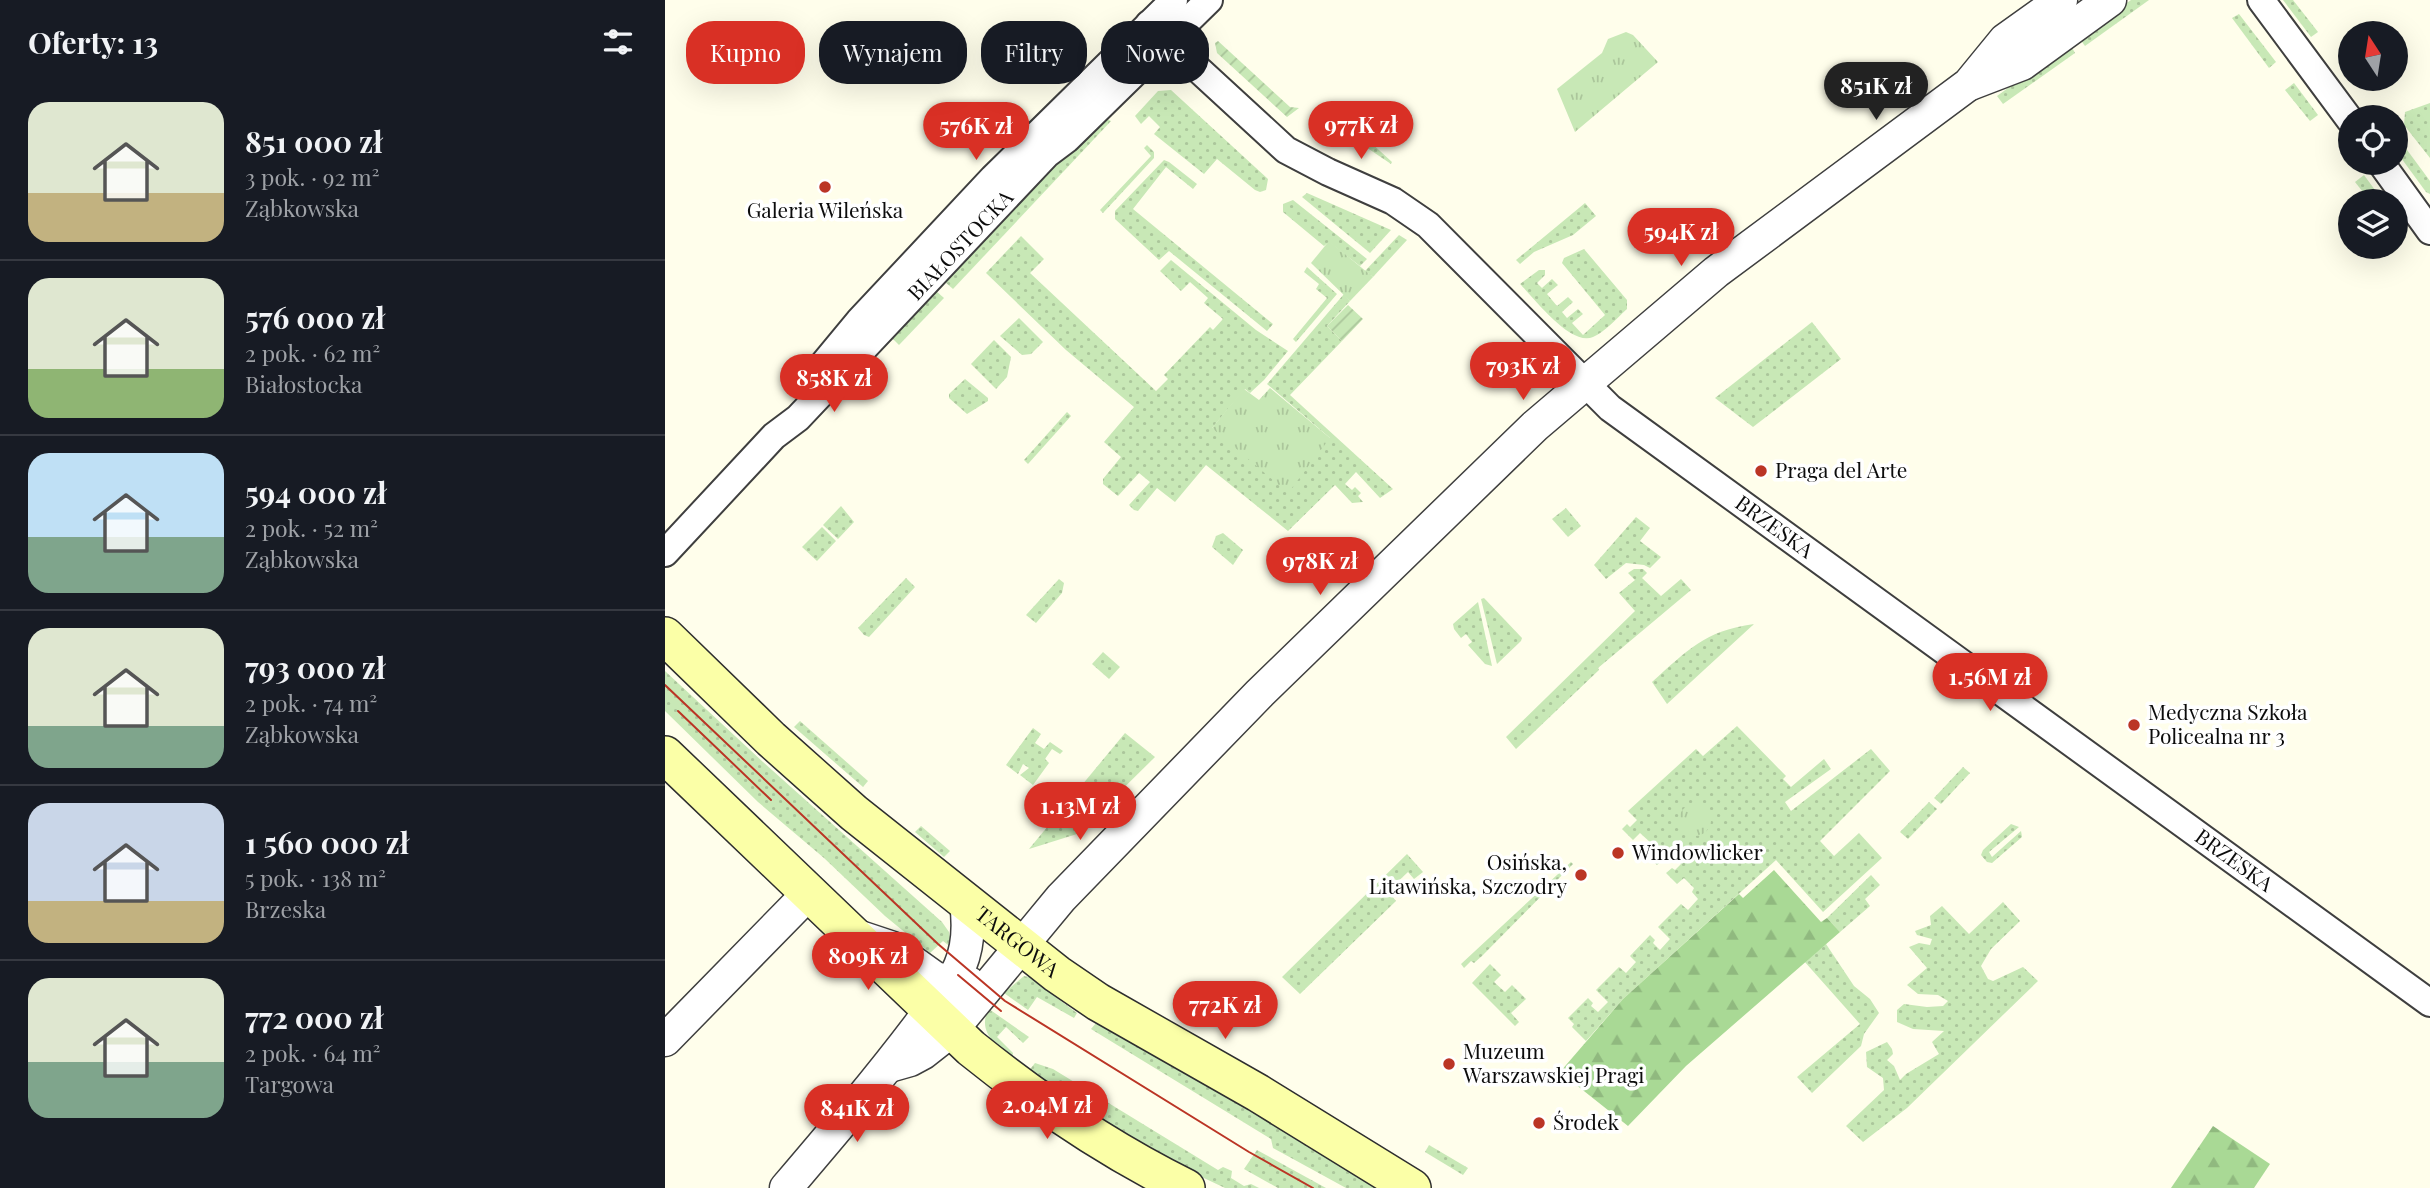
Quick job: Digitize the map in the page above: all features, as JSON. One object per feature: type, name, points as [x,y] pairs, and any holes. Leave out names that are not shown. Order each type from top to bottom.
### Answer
[{"type":"main road","name":"TARGOWA","points":[[665,637],[833,794],[892,845],[1020,945],[1098,1002],[1258,1093],[1412,1188]]},
{"type":"main road","points":[[665,755],[847,931],[944,1008],[1010,1080],[1106,1144],[1186,1188]]},
{"type":"street","name":"BIAŁOSTOCKA","points":[[1164,21],[1174,0]]},
{"type":"street","name":"BIAŁOSTOCKA","points":[[1177,21],[1209,0]]},
{"type":"street","points":[[944,1008],[991,981],[1061,898],[1293,659],[1584,383],[1716,272],[1969,84],[2005,40],[2061,0]]},
{"type":"street","points":[[1969,84],[2022,64],[2111,0]]},
{"type":"street","points":[[2261,0],[2339,105]]},
{"type":"street","name":"BRZESKA","points":[[1209,80],[1286,150],[1393,201],[1428,225],[1610,408],[2430,1003]]},
{"type":"street","name":"BIAŁOSTOCKA","points":[[665,553],[774,436],[805,410],[1047,154],[1067,139],[1114,84]]},
{"type":"street","points":[[2391,175],[2427,219]]},
{"type":"street","points":[[665,1040],[808,894]]},
{"type":"street","points":[[786,1188],[889,1066],[923,1053],[961,964],[967,925],[966,903]]},
{"type":"street","points":[[944,1008],[991,981]]},
{"type":"green space","points":[[2131,0],[2149,0],[2085,46],[2080,39],[2081,35]]},
{"type":"green space","points":[[2283,0],[2293,0],[2318,32],[2311,37]]},
{"type":"green space","points":[[2239,14],[2276,62],[2269,68],[2232,18]]},
{"type":"green space","points":[[1626,32],[1633,35],[1658,62],[1575,132],[1557,89],[1602,53],[1608,39]]},
{"type":"green space","points":[[1218,41],[1290,107],[1299,108],[1287,117],[1217,53],[1215,43]]},
{"type":"green space","points":[[2071,46],[2075,53],[2003,104],[1997,96],[2064,47]]},
{"type":"green space","points":[[2294,83],[2318,115],[2310,121],[2285,90]]},
{"type":"green space","points":[[1171,90],[1268,179],[1266,190],[1255,190],[1217,159],[1204,174],[1154,134],[1160,127],[1149,116],[1141,124],[1135,116],[1158,91]]},
{"type":"green space","points":[[2430,103],[2430,158],[2408,130],[2408,111]]},
{"type":"green space","points":[[1105,118],[1111,121],[953,289],[945,282],[1058,162]]},
{"type":"green space","points":[[1345,119],[1392,162],[1391,164],[1360,143],[1333,130]]},
{"type":"green space","points":[[1147,145],[1154,152],[1154,158],[1103,213],[1100,210],[1151,156],[1144,148]]},
{"type":"green space","points":[[2408,151],[2430,181],[2430,194],[2408,167]]},
{"type":"green space","points":[[1164,160],[1197,184],[1193,189],[1166,167],[1133,209],[1273,324],[1267,331],[1169,251],[1159,260],[1115,219],[1115,211]]},
{"type":"green space","points":[[2364,175],[2374,189],[2361,189],[2355,182]]},
{"type":"green space","points":[[1307,193],[1391,230],[1370,253],[1302,197]]},
{"type":"green space","points":[[1293,200],[1367,259],[1360,266],[1329,242],[1324,246],[1283,212],[1283,204]]},
{"type":"green space","points":[[1585,203],[1596,216],[1573,235],[1534,252],[1520,264],[1516,260]]},
{"type":"green space","points":[[1399,235],[1407,240],[1373,277],[1365,271]]},
{"type":"green space","points":[[1021,236],[1044,259],[1030,273],[1156,391],[1168,379],[1164,375],[1210,327],[1213,330],[1223,319],[1204,303],[1208,298],[1190,282],[1181,291],[1160,271],[1171,260],[1256,330],[1288,351],[1250,393],[1245,389],[1212,428],[1330,438],[1267,384],[1344,294],[1350,301],[1327,326],[1342,341],[1290,395],[1393,489],[1380,498],[1356,472],[1345,484],[1352,490],[1355,487],[1361,493],[1358,496],[1363,502],[1352,503],[1335,485],[1288,531],[1206,465],[1175,502],[1157,488],[1138,511],[1134,510],[1129,505],[1150,482],[1139,473],[1118,496],[1103,484],[1103,479],[1121,457],[1104,442],[1134,407],[1066,350],[986,273]]},
{"type":"green space","points":[[1329,241],[1373,277],[1350,301],[1311,263]]},
{"type":"green space","points":[[1584,249],[1627,300],[1627,309],[1597,335],[1584,338],[1574,335],[1553,320],[1520,284],[1539,270],[1545,270],[1545,275],[1537,283],[1542,288],[1552,279],[1558,285],[1547,294],[1557,306],[1568,297],[1573,302],[1562,312],[1567,318],[1578,309],[1583,314],[1572,323],[1583,335],[1605,315],[1562,263],[1564,258]]},
{"type":"green space","points":[[1307,267],[1337,294],[1296,342],[1293,339],[1327,298],[1316,289],[1319,284],[1304,272]]},
{"type":"green space","points":[[936,291],[944,298],[899,345],[892,338]]},
{"type":"green space","points":[[1348,305],[1363,319],[1342,341],[1327,326]]},
{"type":"green space","points":[[1019,318],[1043,342],[1031,354],[1022,355],[1000,336]]},
{"type":"green space","points":[[1812,322],[1841,359],[1753,427],[1715,398]]},
{"type":"green space","points":[[994,340],[1011,357],[1007,377],[996,389],[971,364]]},
{"type":"green space","points":[[965,379],[988,398],[988,401],[967,414],[949,398],[949,394]]},
{"type":"green space","points":[[1270,388],[1330,438],[1288,493],[1212,428],[1244,389],[1259,400]]},
{"type":"green space","points":[[1067,412],[1071,416],[1028,464],[1024,460]]},
{"type":"green space","points":[[841,506],[854,522],[838,539],[823,525]]},
{"type":"green space","points":[[1566,508],[1581,526],[1568,537],[1552,519]]},
{"type":"green space","points":[[1636,517],[1650,528],[1640,541],[1661,557],[1650,568],[1626,563],[1606,579],[1594,565]]},
{"type":"green space","points":[[822,527],[836,541],[817,561],[802,547]]},
{"type":"green space","points":[[1223,533],[1243,550],[1233,565],[1212,547],[1216,536]]},
{"type":"green space","points":[[1634,569],[1643,569],[1647,573],[1642,578],[1661,596],[1681,579],[1691,590],[1598,668],[1599,670],[1516,749],[1506,737],[1635,611],[1619,593],[1635,580],[1628,573]]},
{"type":"green space","points":[[906,578],[915,587],[869,637],[864,635],[858,628]]},
{"type":"green space","points":[[1059,579],[1064,583],[1062,593],[1036,623],[1026,615]]},
{"type":"green space","points":[[1484,598],[1522,638],[1497,664],[1481,599]]},
{"type":"green space","points":[[1478,602],[1492,666],[1485,664],[1468,645],[1472,642],[1466,634],[1461,638],[1454,629],[1453,624]]},
{"type":"green space","points":[[1754,624],[1667,704],[1652,682],[1687,651],[1709,637]]},
{"type":"green space","points":[[1103,652],[1120,667],[1109,679],[1092,664]]},
{"type":"green space","points":[[665,671],[942,922],[949,932],[952,948],[943,941],[930,953],[758,802],[665,711]]},
{"type":"green space","points":[[800,721],[868,781],[863,787],[794,727]]},
{"type":"green space","points":[[1737,726],[1786,776],[1783,779],[1791,787],[1824,759],[1831,769],[1785,802],[1791,811],[1871,749],[1890,771],[1820,841],[1834,856],[1859,833],[1882,858],[1823,912],[1776,860],[1623,999],[1586,1041],[1572,1027],[1574,1024],[1568,1018],[1588,998],[1593,1003],[1591,1006],[1598,1012],[1608,1002],[1596,990],[1619,967],[1626,973],[1636,962],[1630,956],[1650,935],[1660,950],[1670,939],[1658,927],[1681,904],[1688,910],[1698,899],[1692,892],[1694,888],[1684,878],[1677,884],[1666,873],[1681,864],[1671,852],[1657,865],[1644,851],[1651,843],[1640,833],[1633,840],[1622,829],[1627,824],[1630,827],[1637,820],[1628,811],[1696,749],[1703,756]]},
{"type":"green space","points":[[1033,728],[1041,734],[1035,743],[1044,749],[1050,742],[1063,751],[1060,754],[1052,749],[1045,759],[1049,763],[1033,785],[1020,775],[1029,768],[1023,764],[1018,774],[1006,765]]},
{"type":"green space","points":[[1125,733],[1155,757],[1077,834],[1029,849]]},
{"type":"green space","points":[[1963,767],[1970,773],[1941,804],[1934,798]]},
{"type":"green space","points":[[1929,802],[1937,809],[1908,839],[1900,832]]},
{"type":"green space","points":[[1695,804],[1706,809],[1711,820],[1706,831],[1695,836],[1684,831],[1679,820],[1684,809]]},
{"type":"green space","points":[[2011,824],[2019,827],[1989,852],[1992,857],[2021,831],[2022,837],[1992,863],[1987,862],[1981,855],[1983,850]]},
{"type":"green space","points":[[921,826],[950,851],[944,857],[915,832]]},
{"type":"green space","points":[[1407,854],[1423,872],[1414,879],[1408,872],[1388,891],[1396,901],[1300,994],[1282,977]]},
{"type":"green space","points":[[1571,862],[1573,864],[1482,956],[1464,968],[1461,964]]},
{"type":"green space","points":[[1774,870],[1821,922],[1827,918],[1840,932],[1686,1066],[1628,1126],[1560,1072],[1623,999],[1739,894],[1743,898]]},
{"type":"green space","points":[[1871,875],[1880,885],[1865,899],[1870,906],[1840,932],[1827,918]]},
{"type":"green space","points":[[2003,902],[2020,921],[1991,949],[1981,966],[1988,979],[1993,981],[2023,967],[2038,981],[1907,1108],[1863,1142],[1846,1126],[1884,1090],[1883,1078],[1867,1067],[1866,1052],[1887,1042],[1893,1054],[1887,1060],[1894,1066],[1900,1080],[1939,1054],[1932,1042],[1944,1031],[1913,1029],[1897,1022],[1897,1010],[1904,1004],[1943,1006],[1948,1001],[1938,995],[1918,994],[1907,985],[1927,968],[1909,947],[1919,943],[1930,945],[1932,939],[1917,935],[1915,931],[1931,925],[1930,916],[1942,906],[1969,934]]},
{"type":"green space","points":[[1826,944],[1854,986],[1870,999],[1879,1013],[1864,1034],[1861,1046],[1812,1093],[1797,1077],[1860,1024],[1804,961]]},
{"type":"green space","points":[[1490,964],[1501,975],[1494,982],[1505,992],[1512,985],[1526,999],[1511,1013],[1519,1022],[1515,1026],[1472,983]]},
{"type":"green space","points":[[1024,976],[1077,1013],[1074,1018],[1037,997],[1028,1010],[1004,993]]},
{"type":"green space","points":[[989,1009],[1029,1037],[1023,1043],[1006,1027],[997,1037],[1013,1053],[1012,1060],[995,1044],[987,1031],[985,1024]]},
{"type":"green space","points":[[1096,1023],[1385,1188],[1346,1188],[1273,1148],[1271,1139],[1091,1029]]},
{"type":"green space","points":[[1035,1063],[1053,1069],[1218,1170],[1223,1167],[1232,1171],[1231,1178],[1244,1186],[1251,1184],[1259,1188],[1225,1188],[1108,1126],[1028,1072]]},
{"type":"green space","points":[[2213,1126],[2270,1164],[2254,1188],[2171,1188]]},
{"type":"green space","points":[[1429,1145],[1468,1168],[1463,1175],[1425,1152]]},
{"type":"green space","points":[[1257,1150],[1326,1188],[1278,1188],[1244,1169]]},
{"type":"tram line","points":[[665,685],[938,944],[1005,1001],[1249,1152],[1313,1188]]},
{"type":"tram line","points":[[678,711],[771,800]]},
{"type":"tram line","points":[[958,975],[1001,1011]]},
{"type":"place","name":"Galeria Wileńska","points":[[825,187]]},
{"type":"place","name":"Praga del Arte","points":[[1761,471]]},
{"type":"place","name":"Medyczna Szkoła Policealna nr 3","points":[[2134,725]]},
{"type":"place","name":"Wind0wlicker","points":[[1618,853]]},
{"type":"place","name":"Osińska, Litawińska, Szczodry","points":[[1581,875]]},
{"type":"place","name":"Muzeum Warszawskiej Pragi","points":[[1449,1064]]},
{"type":"place","name":"Środek","points":[[1539,1123]]}]
